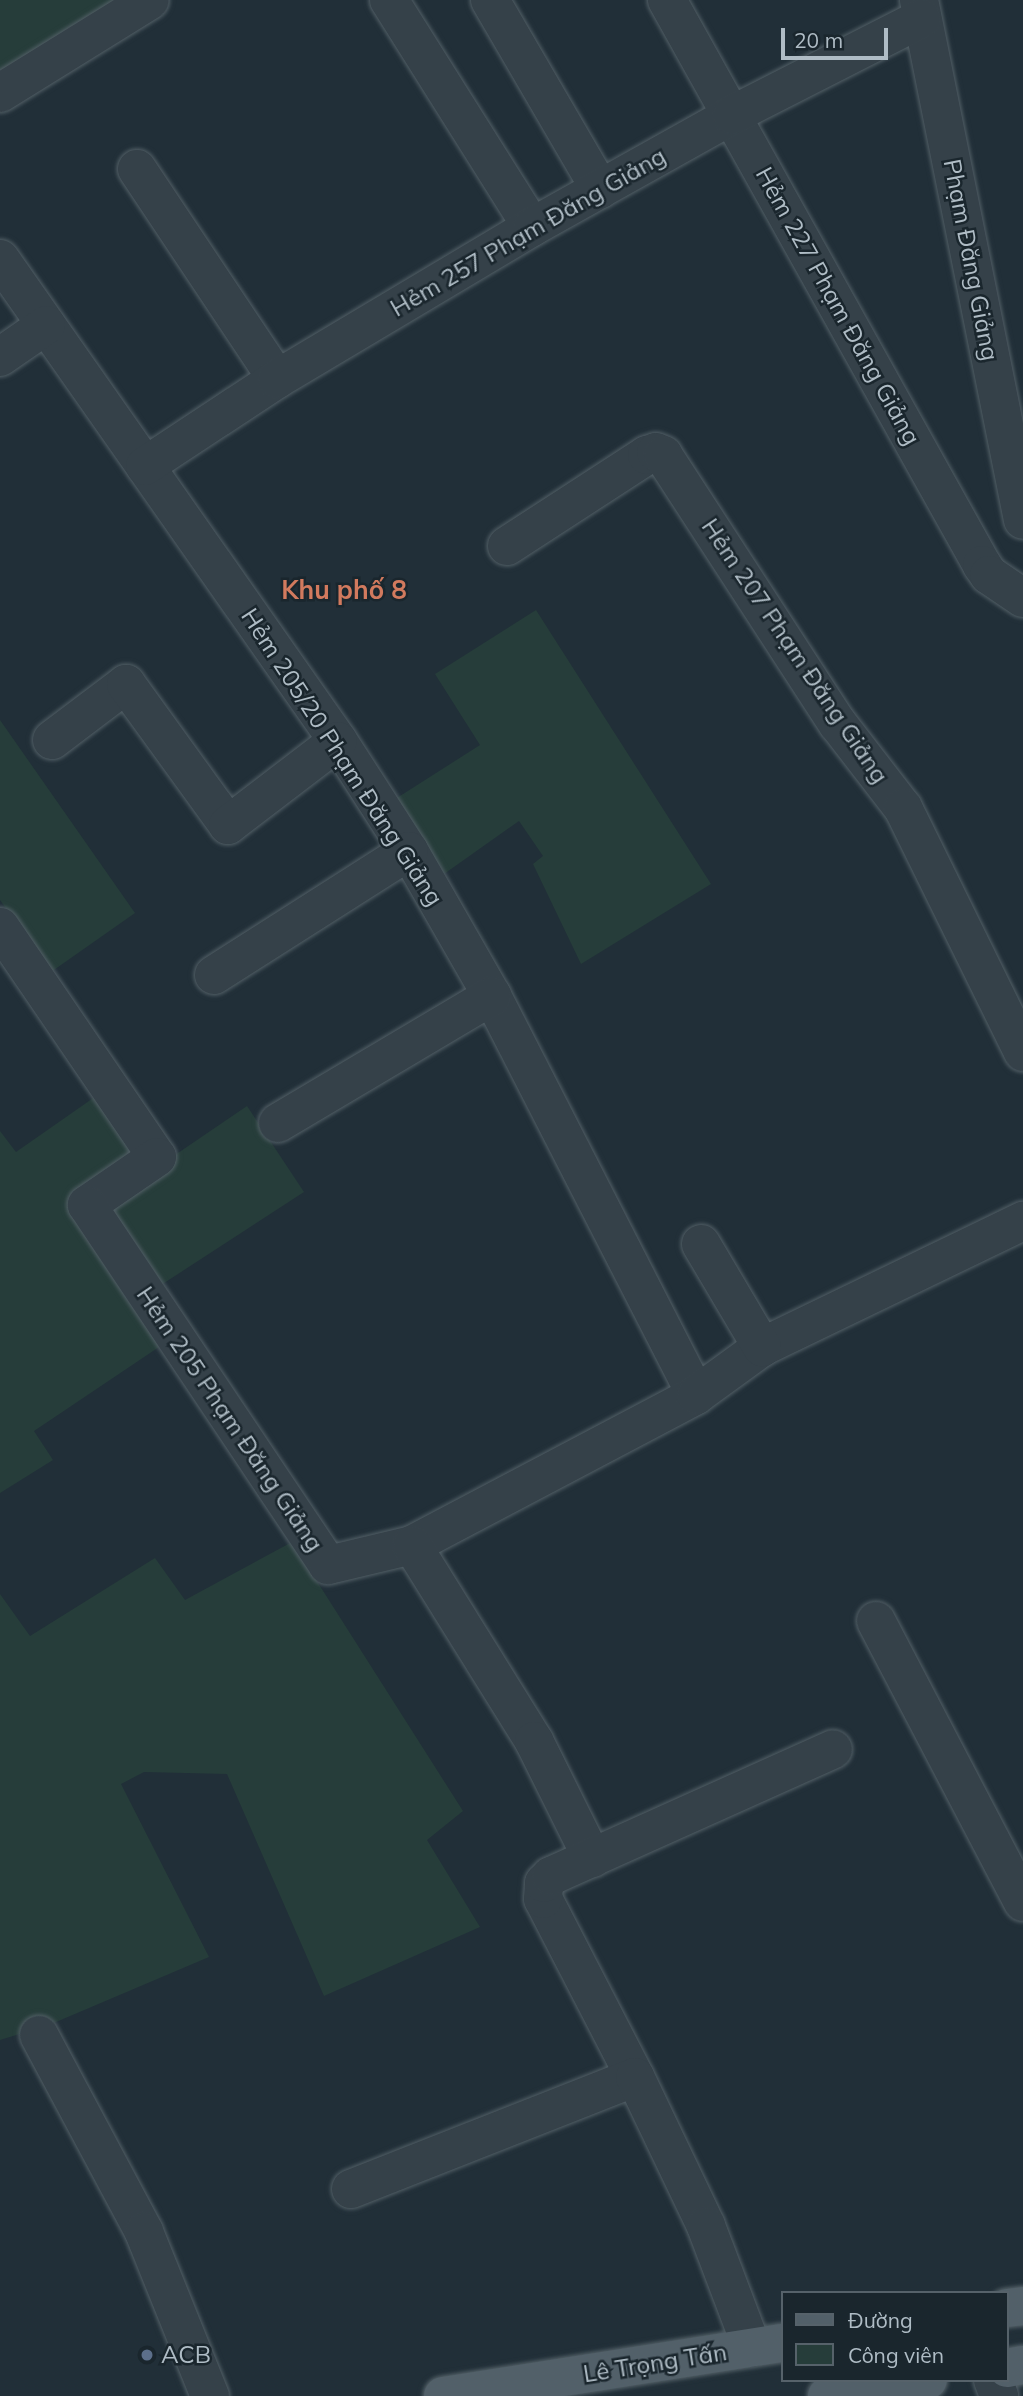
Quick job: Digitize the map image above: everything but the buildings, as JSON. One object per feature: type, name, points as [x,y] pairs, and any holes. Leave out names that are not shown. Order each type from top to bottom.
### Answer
[{"type":"main road","name":"Lê Trọng Tấn","points":[[443,2396],[768,2346]]},
{"type":"main road","points":[[827,2396],[915,2382]]},
{"type":"street","points":[[0,93],[150,0]]},
{"type":"street","points":[[389,0],[532,227]]},
{"type":"street","points":[[490,0],[600,189]]},
{"type":"street","name":"Hẻm 227 Phạm Đăng Giảng","points":[[667,0],[982,565],[989,575],[1023,598]]},
{"type":"street","name":"Hẻm 257 Phạm Đăng Giảng","points":[[145,466],[277,379],[532,227],[920,9]]},
{"type":"street","name":"Phạm Đăng Giảng","points":[[920,9],[1023,520]]},
{"type":"street","points":[[137,169],[277,379]]},
{"type":"street","name":"Hẻm 205/20 Phạm Đăng Giảng","points":[[0,260],[338,741],[409,851],[492,996],[695,1395]]},
{"type":"street","points":[[0,357],[46,325]]},
{"type":"street","name":"Hẻm 207 Phạm Đăng Giảng","points":[[507,546],[647,455],[656,452],[663,455],[838,724],[903,808],[1023,1052]]},
{"type":"street","points":[[52,740],[125,684],[229,825],[338,741]]},
{"type":"street","points":[[214,975],[409,851]]},
{"type":"street","name":"Hẻm 205 Phạm Đăng Giảng","points":[[0,927],[156,1157],[88,1205],[328,1566],[412,1545],[695,1395],[762,1347],[1023,1222]]},
{"type":"street","points":[[278,1123],[492,996]]},
{"type":"street","points":[[701,1244],[762,1347]]},
{"type":"street","points":[[412,1545],[534,1741],[592,1858]]},
{"type":"street","points":[[876,1621],[1023,1902]]},
{"type":"street","points":[[768,2346],[706,2226],[635,2077],[543,1899],[544,1882],[551,1876],[833,1749]]},
{"type":"street","points":[[39,2035],[144,2232],[210,2396]]},
{"type":"street","points":[[351,2189],[635,2077]]},
{"type":"green space","points":[[0,0],[117,0],[0,72]]},
{"type":"green space","points":[[536,610],[711,884],[581,964],[533,864],[543,856],[519,821],[437,879],[389,803],[480,745],[435,674]]},
{"type":"green space","points":[[0,720],[135,913],[51,972],[0,900]]},
{"type":"green space","points":[[99,1094],[139,1153],[71,1202],[165,1343],[34,1431],[53,1460],[0,1493],[0,1131],[16,1152]]},
{"type":"green space","points":[[247,1106],[304,1192],[158,1287],[103,1204]]},
{"type":"green space","points":[[292,1542],[463,1811],[427,1840],[480,1927],[324,1996],[227,1774],[144,1772],[121,1784],[209,1957],[49,2025],[0,2040],[0,1594],[30,1636],[155,1558],[185,1600]]},
{"type":"place","name":"ACB","points":[[147,2355]]},
{"type":"district","name":"Khu phố 8","points":[[344,590]]}]
